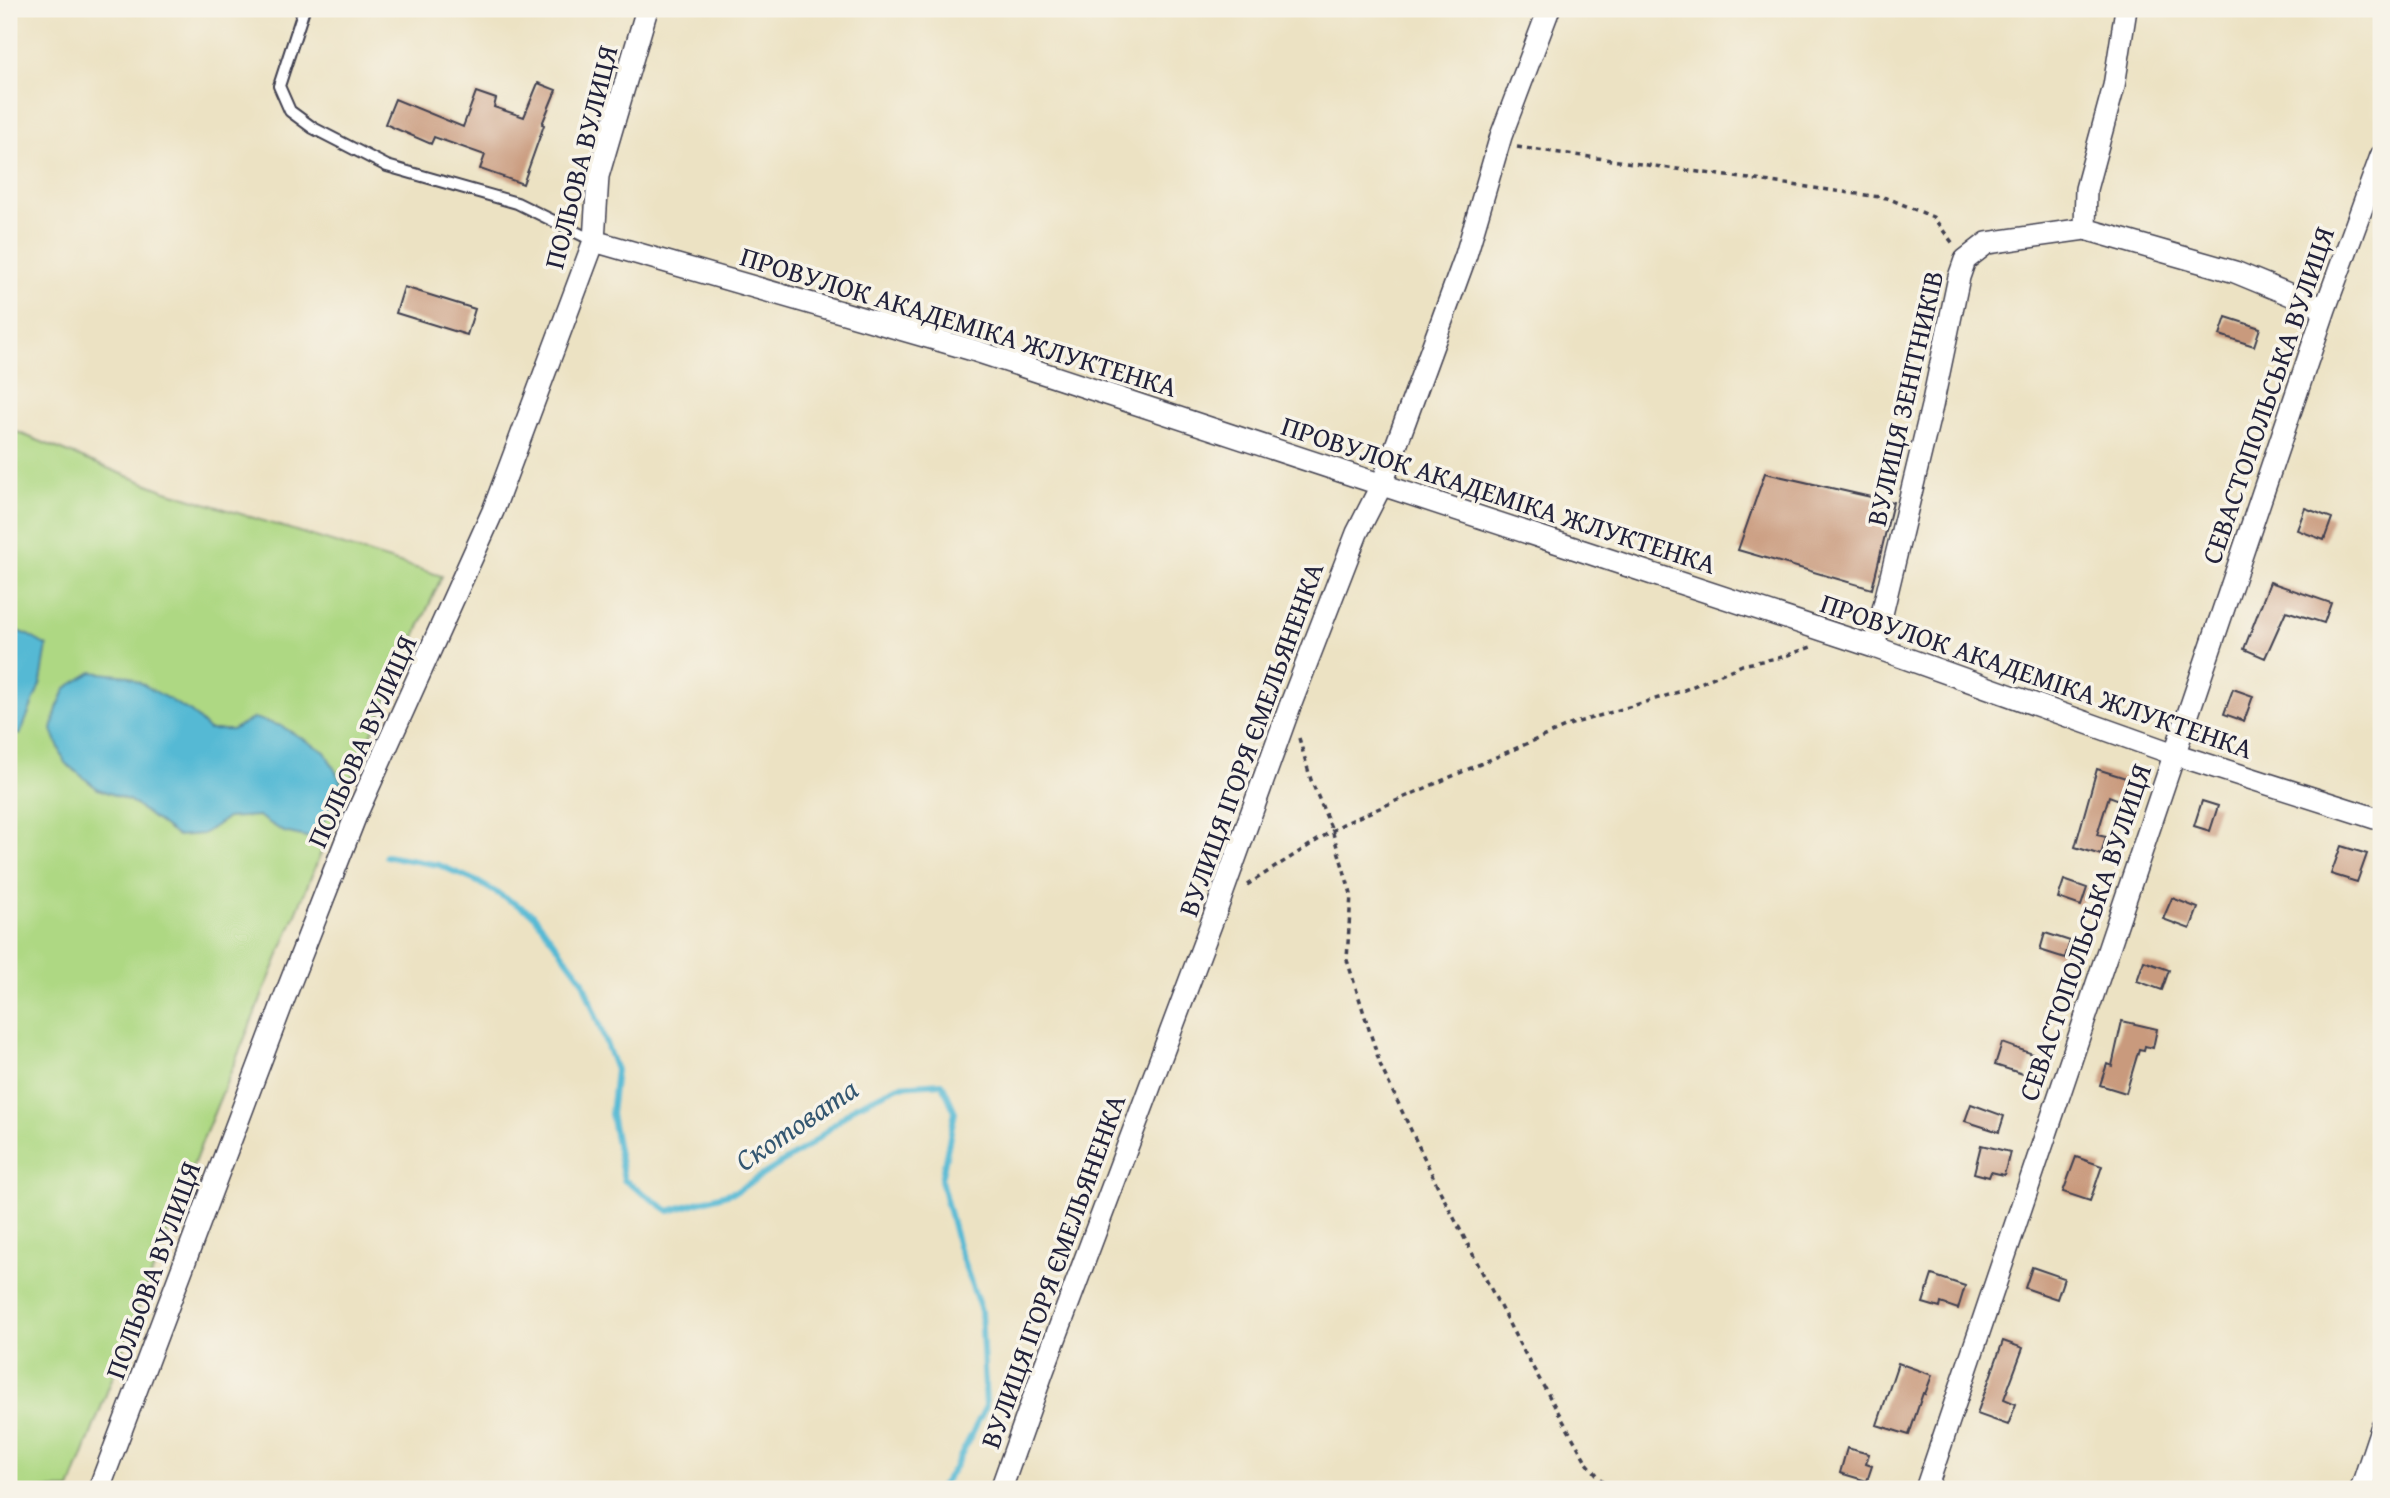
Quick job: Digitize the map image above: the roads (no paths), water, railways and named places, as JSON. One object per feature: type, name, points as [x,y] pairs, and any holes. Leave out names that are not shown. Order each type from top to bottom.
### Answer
[{"type":"street","name":"ПОЛЬОВА ВУЛИЦЯ","points":[[100,1489],[346,839],[493,511],[594,240],[598,176],[647,9]]},
{"type":"street","name":"ВУЛИЦЯ ІГОРЯ ЄМЕЛЬЯНЕНКА","points":[[1001,1489],[1290,706],[1357,533],[1382,484],[1466,255],[1501,136],[1549,9]]},
{"type":"street","points":[[2126,9],[2114,86],[2086,189],[2085,229],[2235,272],[2325,309]]},
{"type":"street","name":"СЕВАСТОПОЛЬСЬКА ВУЛИЦЯ","points":[[1926,1489],[2325,309],[2381,156]]},
{"type":"street","name":"ВУЛИЦЯ ЗЕНІТНИКІВ","points":[[1874,647],[1965,260],[1987,243],[2085,229]]},
{"type":"street","name":"ПРОВУЛОК АКАДЕМІКА ЖЛУКТЕНКА","points":[[594,240],[976,351],[1874,647],[2174,754],[2381,821]]},
{"type":"street","points":[[2361,1489],[2381,1429]]},
{"type":"lane","points":[[304,9],[279,86],[290,111],[313,128],[387,166],[517,203],[594,240]]},
{"type":"water","points":[[9,628],[47,646],[41,682],[20,735],[9,731]]},
{"type":"water","points":[[92,672],[128,676],[191,712],[209,730],[232,730],[254,718],[281,726],[325,752],[341,781],[316,839],[284,832],[258,816],[227,818],[203,834],[177,836],[130,801],[98,789],[65,763],[52,730],[57,708],[66,688]]},
{"type":"waterway","name":"Скотовата","points":[[386,856],[439,865],[478,882],[533,914],[582,979],[616,1070],[611,1114],[624,1180],[669,1211],[737,1191],[810,1145],[856,1106],[899,1086],[942,1083],[955,1112],[941,1180],[958,1246],[981,1311],[986,1406],[955,1467],[939,1489]]}]
